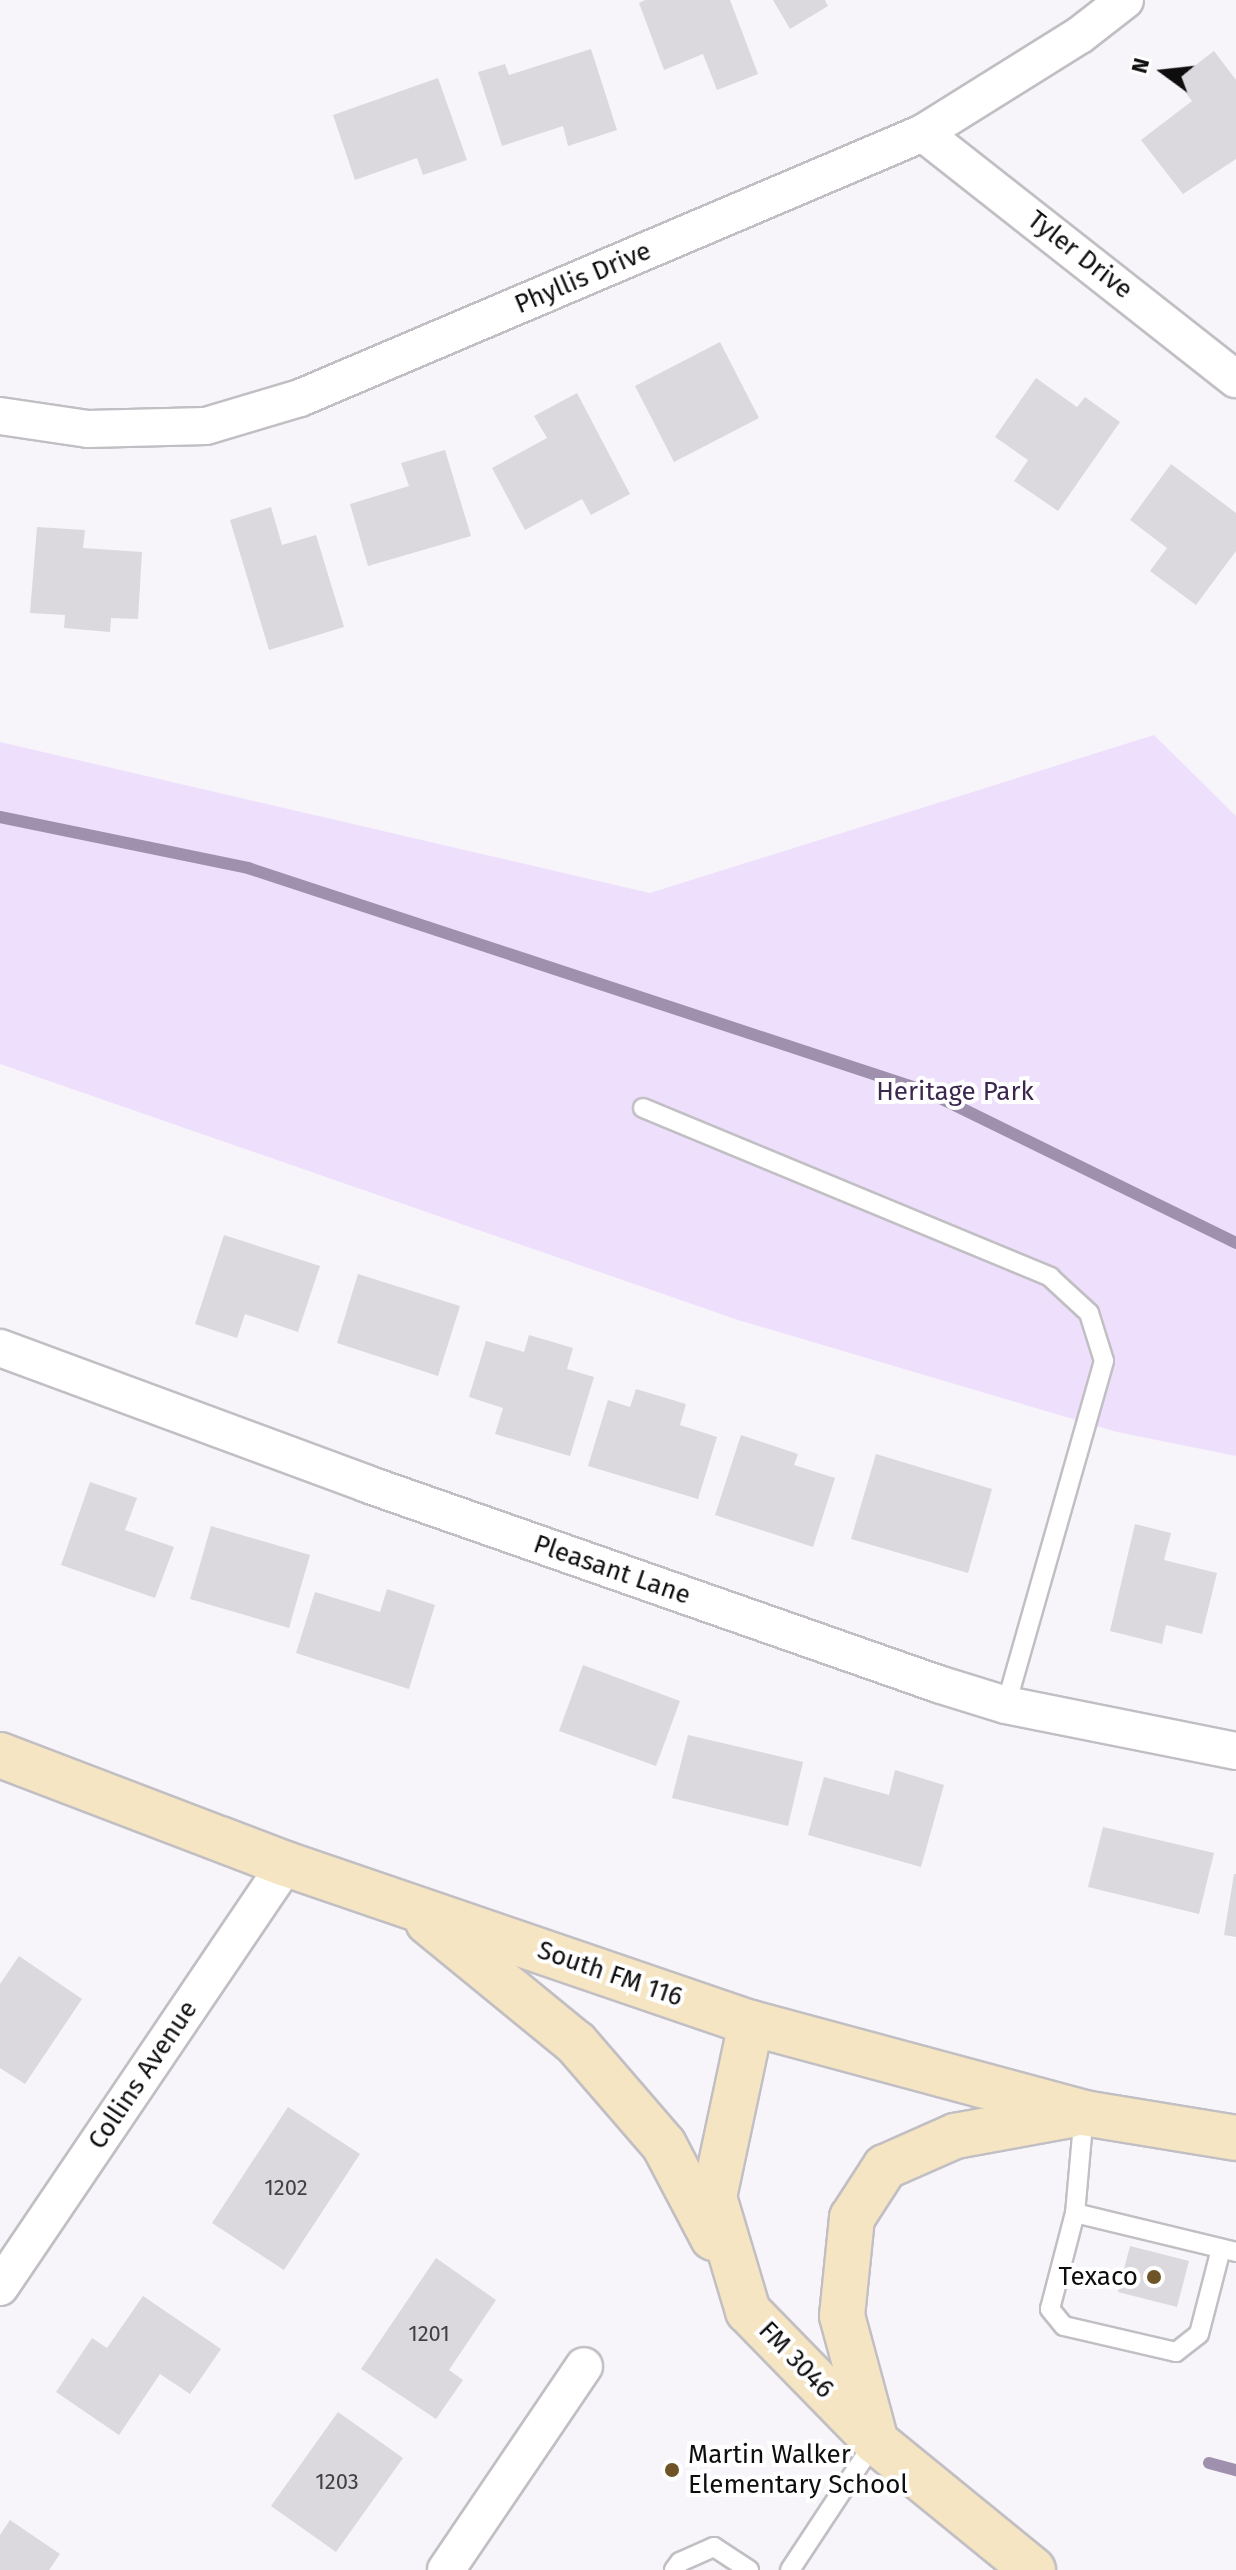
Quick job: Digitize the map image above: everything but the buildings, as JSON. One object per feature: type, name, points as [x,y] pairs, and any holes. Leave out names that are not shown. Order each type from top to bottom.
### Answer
[{"type":"street","name":"Phyllis Drive","points":[[0,416],[88,429],[206,426],[300,398],[923,133],[1080,35],[1125,0]]},
{"type":"street","name":"Tyler Drive","points":[[923,133],[1236,379]]},
{"type":"street","name":"Pleasant Lane","points":[[0,1348],[367,1484],[1006,1705],[1236,1751]]},
{"type":"street","name":"South FM 116","points":[[0,1755],[286,1864],[751,2023],[1084,2113],[1236,2138]]},
{"type":"street","name":"Collins Avenue","points":[[0,2287],[286,1864]]},
{"type":"street","points":[[404,1903],[576,2043],[664,2145],[745,2300]]},
{"type":"street","name":"FM 3046","points":[[751,2023],[714,2197],[748,2311],[875,2441],[1033,2570]]},
{"type":"street","points":[[875,2441],[842,2316],[852,2218],[885,2167],[955,2136],[1084,2113]]},
{"type":"street","points":[[446,2570],[584,2366]]},
{"type":"lane","points":[[643,1108],[1050,1277],[1089,1313],[1104,1361],[1006,1705]]},
{"type":"lane","points":[[1075,2213],[1228,2250],[1199,2334],[1176,2352],[1064,2326],[1050,2309],[1075,2213],[1084,2113]]},
{"type":"lane","points":[[790,2570],[875,2441]]},
{"type":"lane","points":[[674,2570],[680,2562],[714,2547],[749,2570]]},
{"type":"green space","name":"Heritage Park","points":[[1154,735],[1236,816],[1236,1456],[1117,1432],[738,1320],[0,1064],[0,742],[650,893]]},
{"type":"waterway","points":[[0,817],[248,868],[928,1092],[1236,1243]]},
{"type":"waterway","points":[[1209,2463],[1236,2470]]},
{"type":"place","name":"Texaco","points":[[1154,2277]]},
{"type":"place","name":"Martin Walker Elementary School","points":[[672,2470]]}]
